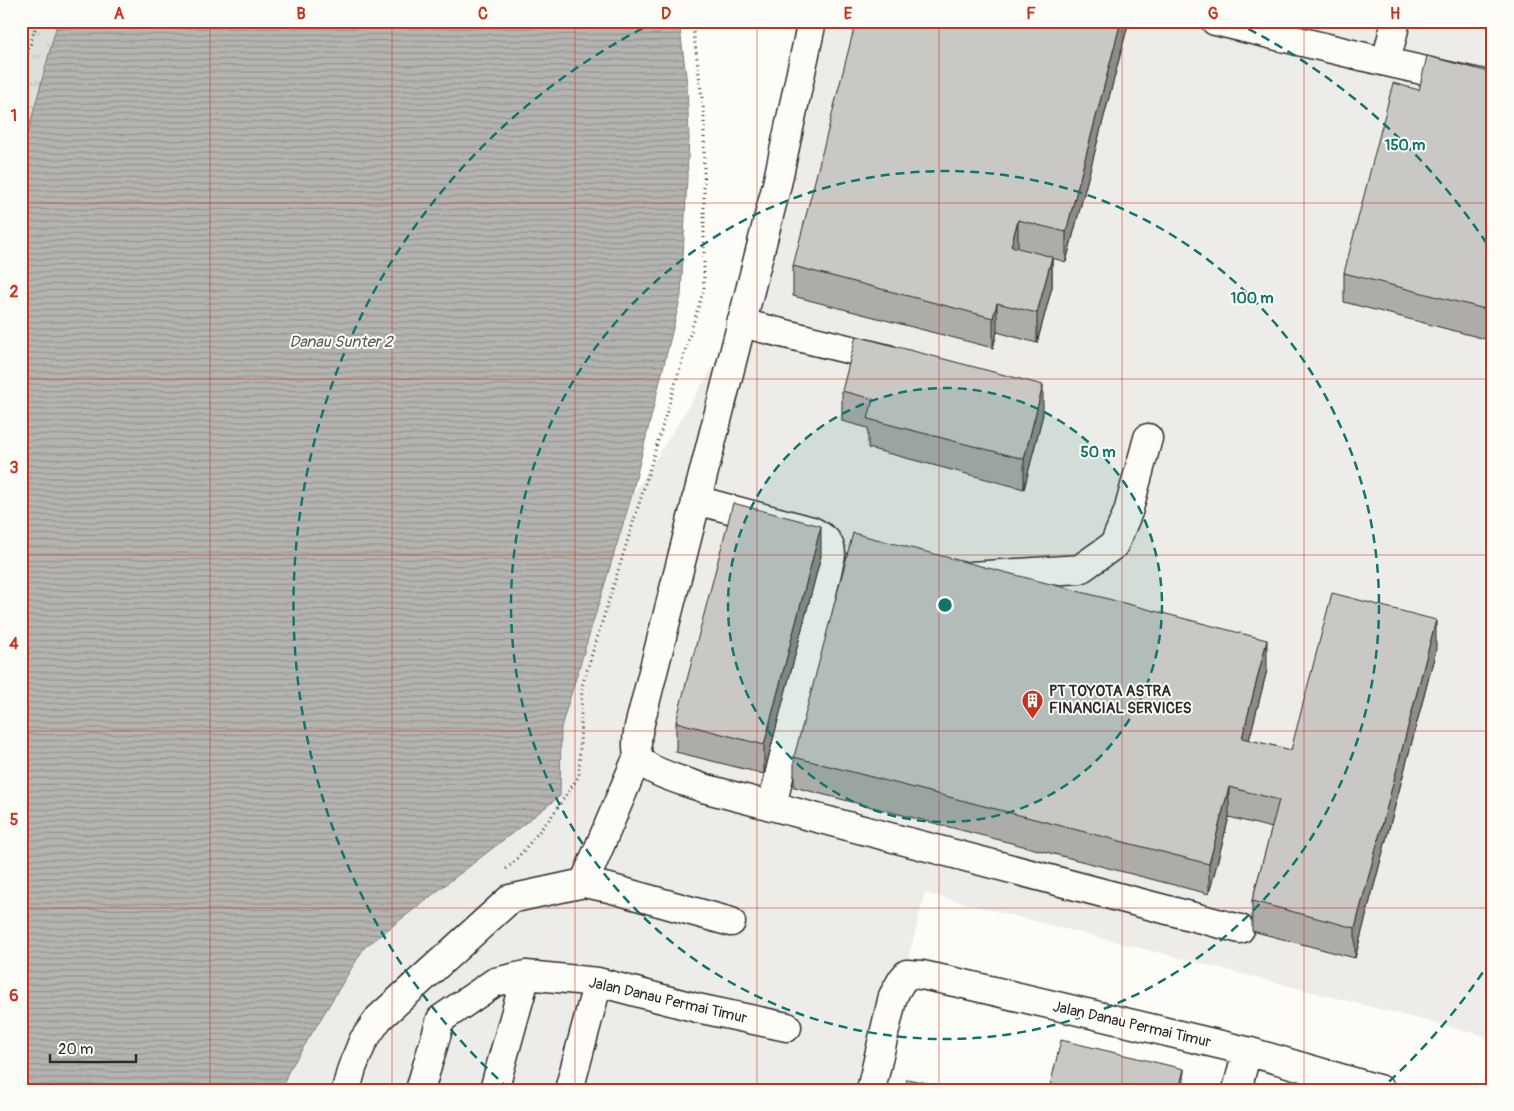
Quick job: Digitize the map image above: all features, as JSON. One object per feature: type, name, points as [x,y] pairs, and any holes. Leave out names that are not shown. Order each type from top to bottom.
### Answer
[{"type":"street","points":[[584,883],[638,756],[637,738],[639,727],[777,184],[812,21]]},
{"type":"street","points":[[1215,21],[1493,86]]},
{"type":"street","points":[[1386,62],[1396,21]]},
{"type":"street","points":[[741,323],[913,366]]},
{"type":"street","points":[[947,573],[966,577],[1080,569],[1114,546],[1128,512],[1148,438]]},
{"type":"street","points":[[696,500],[812,532],[822,537],[830,545],[856,552]]},
{"type":"street","points":[[772,806],[831,556],[830,545]]},
{"type":"street","points":[[638,756],[654,770],[703,788],[1240,929]]},
{"type":"street","points":[[346,1090],[352,1068],[363,1041],[379,1018],[510,899],[584,883],[609,888],[731,922]]},
{"type":"street","name":"Jalan Danau Permai Timur","points":[[871,1090],[893,996],[907,974],[922,975],[1247,1051],[1381,1090]]},
{"type":"street","points":[[494,1090],[526,976]]},
{"type":"street","name":"Jalan Danau Permai Timur","points":[[420,1090],[441,1019],[495,982],[526,976],[598,982],[697,1008],[787,1027]]},
{"type":"street","points":[[569,1090],[598,982]]},
{"type":"street","points":[[1237,1090],[1247,1051]]},
{"type":"path","points":[[21,78],[37,21]]},
{"type":"path","points":[[501,874],[515,861],[551,817],[579,776],[582,686],[704,288],[704,113],[692,21]]},
{"type":"shaded area","points":[[811,21],[1493,21],[1493,1038],[925,893],[875,1090],[283,1090],[287,1074],[364,948],[560,796],[561,727],[631,498],[741,323]]},
{"type":"green space","points":[[21,21],[58,21],[21,158]]},
{"type":"water","name":"Danau Sunter 2","points":[[58,21],[679,21],[687,84],[689,138],[681,296],[631,498],[561,727],[560,796],[364,948],[287,1074],[283,1090],[21,1090],[21,158]]},
{"type":"building","points":[[856,21],[1121,21],[1066,232],[1018,220],[1011,246],[1052,257],[1037,313],[997,303],[993,318],[793,266]]},
{"type":"building","points":[[1427,56],[1493,73],[1493,311],[1344,273],[1393,83],[1419,90]]},
{"type":"building","points":[[856,336],[1043,385],[1024,459],[868,419],[873,399],[842,391]]},
{"type":"building","points":[[733,503],[821,526],[764,745],[676,722]]},
{"type":"building","name":"PT TOYOTA ASTRA FINANCIAL SERVICES","points":[[853,533],[1267,640],[1242,738],[1291,750],[1332,593],[1436,620],[1355,928],[1252,901],[1279,800],[1229,787],[1209,864],[794,757]]},
{"type":"building","points":[[1061,1040],[1184,1069],[1179,1090],[1049,1090]]},
{"type":"building","points":[[907,1079],[961,1090],[905,1090]]},
{"type":"place","name":"PT TOYOTA ASTRA FINANCIAL SERVICES","points":[[1033,719]]}]
